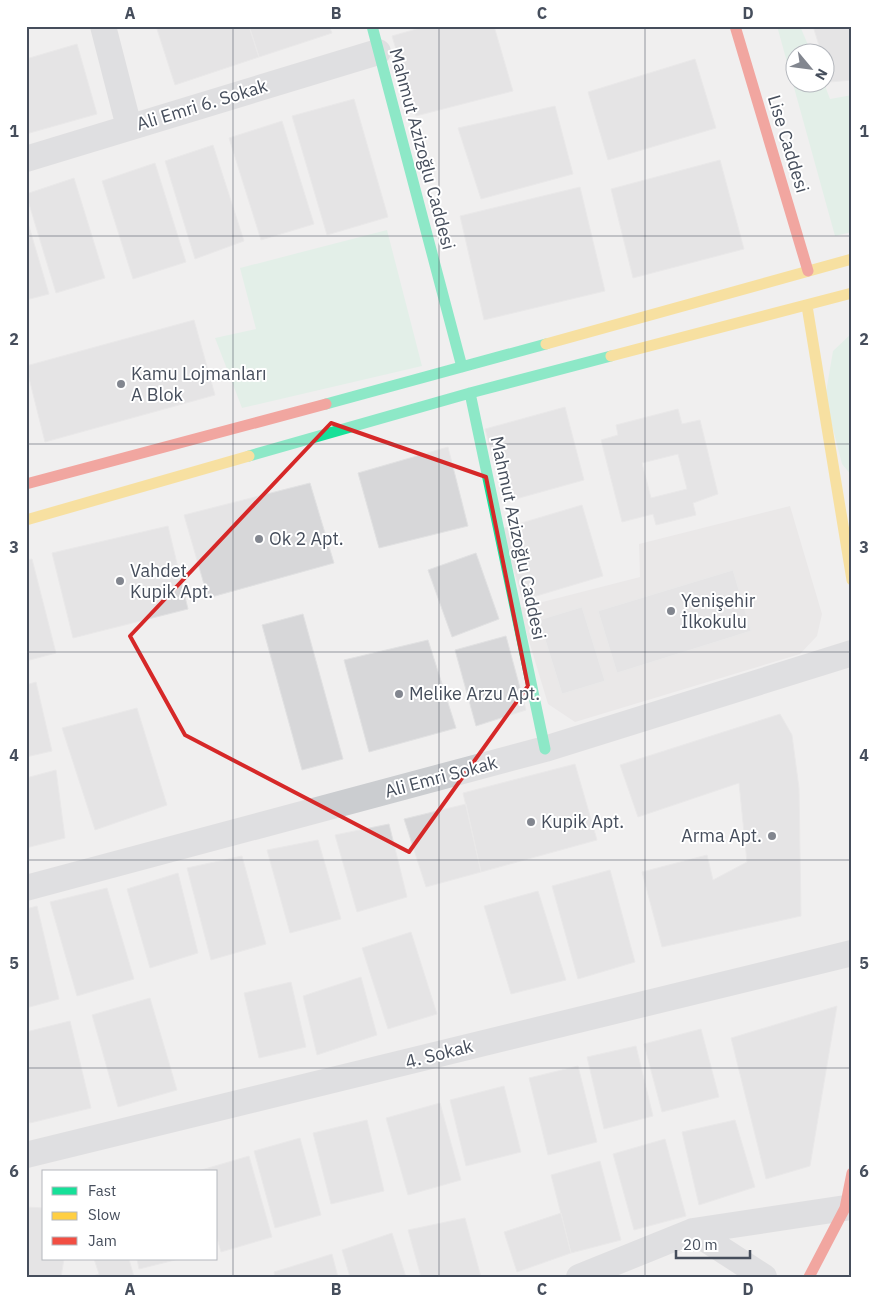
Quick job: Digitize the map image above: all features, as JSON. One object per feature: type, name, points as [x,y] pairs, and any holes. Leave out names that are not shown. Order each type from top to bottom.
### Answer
[{"type":"main road","name":"Mahmut Azizoğlu Caddesi","points":[[372,26],[462,367]]},
{"type":"main road","name":"Lise Caddesi","points":[[735,26],[808,271]]},
{"type":"main road","points":[[26,484],[462,367],[852,259]]},
{"type":"main road","points":[[26,520],[470,393],[852,293]]},
{"type":"main road","points":[[807,306],[852,580]]},
{"type":"main road","name":"Mahmut Azizoğlu Caddesi","points":[[470,393],[545,749]]},
{"type":"main road","points":[[808,1277],[848,1207],[852,1173]]},
{"type":"street","points":[[103,26],[129,127]]},
{"type":"street","name":"Ali Emri 6. Sokak","points":[[26,159],[378,52]]},
{"type":"street","name":"Ali Emri Sokak","points":[[26,888],[545,749],[852,653]]},
{"type":"street","name":"4. Sokak","points":[[26,1155],[852,953]]},
{"type":"street","points":[[579,1277],[693,1231],[848,1207]]},
{"type":"street","points":[[693,1231],[764,1277]]},
{"type":"highlighted area","points":[[331,423],[486,477],[528,686],[409,852],[185,735],[130,636]]},
{"type":"shaded area","name":"Yenişehir İlkokulu","points":[[790,506],[822,614],[817,636],[800,654],[575,722],[548,704],[519,608],[640,577],[639,544]]},
{"type":"green space","points":[[777,26],[800,26],[807,42],[786,42],[786,59]]},
{"type":"green space","points":[[795,92],[827,92],[830,99],[852,95],[852,232],[835,236]]},
{"type":"green space","points":[[387,230],[422,366],[242,408],[215,338],[256,329],[240,268]]},
{"type":"green space","points":[[852,333],[852,476],[842,464],[825,398],[833,351]]},
{"type":"building","points":[[156,26],[249,26],[259,57],[175,85]]},
{"type":"building","points":[[249,26],[329,26],[332,33],[259,57]]},
{"type":"building","points":[[427,26],[494,26],[513,91],[416,116],[392,36]]},
{"type":"building","points":[[813,26],[852,26],[852,80],[836,81],[836,42],[818,42]]},
{"type":"building","points":[[77,44],[97,114],[26,134],[26,59]]},
{"type":"building","points":[[695,59],[716,128],[608,160],[588,92]]},
{"type":"building","points":[[354,99],[388,217],[327,235],[292,116]]},
{"type":"building","points":[[555,106],[573,174],[481,199],[458,128]]},
{"type":"building","points":[[282,121],[314,224],[261,240],[229,138]]},
{"type":"building","points":[[213,145],[244,241],[195,259],[165,161]]},
{"type":"building","points":[[720,160],[744,249],[633,278],[611,189]]},
{"type":"building","points":[[155,163],[186,262],[133,279],[102,181]]},
{"type":"building","points":[[74,178],[105,278],[56,293],[26,194]]},
{"type":"building","points":[[580,187],[605,291],[484,320],[460,216]]},
{"type":"building","points":[[26,216],[49,294],[26,300]]},
{"type":"building","name":"Kamu Lojmanları A Blok","points":[[194,320],[215,395],[45,442],[26,366]]},
{"type":"building","points":[[565,407],[584,480],[505,502],[485,429]]},
{"type":"building","points":[[678,409],[682,424],[700,420],[718,494],[693,503],[696,515],[656,525],[653,514],[622,522],[601,440],[618,435],[616,425]],"holes":[[[678,454],[687,489],[651,498],[642,463]]]},
{"type":"building","points":[[448,447],[468,526],[379,548],[358,473]]},
{"type":"building","name":"Ok 2 Apt.","points":[[310,483],[334,563],[208,598],[184,515]]},
{"type":"building","points":[[582,505],[603,576],[523,600],[501,529]]},
{"type":"building","name":"Vahdet Kupik Apt.","points":[[168,526],[188,609],[73,638],[52,553]]},
{"type":"building","points":[[476,553],[499,619],[452,637],[428,570]]},
{"type":"building","points":[[32,559],[56,653],[26,661],[26,560]]},
{"type":"building","points":[[733,570],[751,631],[617,673],[598,611]]},
{"type":"building","points":[[582,607],[605,681],[562,694],[539,620]]},
{"type":"building","points":[[303,614],[343,759],[302,770],[262,625]]},
{"type":"building","points":[[506,636],[526,710],[476,726],[455,650]]},
{"type":"building","name":"Melike Arzu Apt.","points":[[428,640],[456,728],[369,752],[344,660]]},
{"type":"building","points":[[36,682],[52,751],[26,757],[26,685]]},
{"type":"building","points":[[137,708],[167,805],[95,830],[62,728]]},
{"type":"building","name":"Arma Apt.","points":[[780,714],[792,735],[799,788],[801,916],[662,947],[642,872],[707,855],[713,880],[747,862],[739,783],[638,817],[620,765]]},
{"type":"building","name":"Kupik Apt.","points":[[575,764],[597,840],[481,872],[463,793]]},
{"type":"building","points":[[56,770],[65,838],[26,848],[26,778]]},
{"type":"building","points":[[466,804],[481,872],[426,887],[404,819]]},
{"type":"building","points":[[389,824],[407,897],[357,912],[335,835]]},
{"type":"building","points":[[318,840],[341,919],[290,933],[267,850]]},
{"type":"building","points":[[242,856],[266,944],[211,960],[187,868]]},
{"type":"building","points":[[610,870],[635,962],[578,979],[552,886]]},
{"type":"building","points":[[178,873],[198,953],[150,968],[127,889]]},
{"type":"building","points":[[107,888],[134,979],[77,996],[50,902]]},
{"type":"building","points":[[538,891],[566,980],[511,994],[484,906]]},
{"type":"building","points":[[37,906],[59,999],[26,1008],[26,909]]},
{"type":"building","points":[[411,932],[437,1014],[388,1029],[362,948]]},
{"type":"building","points":[[361,977],[377,1035],[317,1055],[303,996]]},
{"type":"building","points":[[291,982],[306,1047],[259,1058],[244,993]]},
{"type":"building","points":[[150,998],[177,1090],[118,1107],[92,1015]]},
{"type":"building","points":[[837,1006],[810,1166],[766,1179],[731,1038]]},
{"type":"building","points":[[70,1021],[91,1108],[30,1123],[26,1108],[26,1032]]},
{"type":"building","points":[[701,1029],[719,1097],[662,1112],[644,1044]]},
{"type":"building","points":[[636,1046],[653,1116],[604,1129],[587,1057]]},
{"type":"building","points":[[578,1066],[597,1142],[548,1155],[529,1078]]},
{"type":"building","points":[[504,1086],[521,1152],[466,1166],[450,1100]]},
{"type":"building","points":[[440,1103],[461,1180],[408,1195],[386,1118]]},
{"type":"building","points":[[367,1120],[384,1191],[331,1204],[313,1133]]},
{"type":"building","points":[[735,1120],[755,1187],[699,1205],[682,1132]]},
{"type":"building","points":[[300,1138],[321,1215],[275,1228],[254,1151]]},
{"type":"building","points":[[665,1139],[686,1216],[634,1230],[613,1154]]},
{"type":"building","points":[[249,1156],[272,1237],[221,1252],[218,1242],[218,1170],[201,1170]]},
{"type":"building","points":[[600,1161],[621,1240],[571,1253],[551,1175]]},
{"type":"building","points":[[26,1207],[42,1208],[42,1260],[64,1260],[61,1277],[26,1277]]},
{"type":"building","points":[[561,1213],[571,1253],[517,1272],[504,1232]]},
{"type":"building","points":[[465,1218],[481,1277],[421,1277],[408,1230]]},
{"type":"building","points":[[392,1233],[406,1277],[350,1277],[342,1250]]},
{"type":"building","points":[[332,1254],[338,1277],[275,1277],[274,1272]]},
{"type":"building","points":[[94,1260],[129,1260],[134,1277],[90,1277],[99,1274]]},
{"type":"building","points":[[137,1260],[175,1260],[139,1269]]},
{"type":"traffic: fast","points":[[372,26],[462,367]]},
{"type":"traffic: fast","points":[[326,404],[546,344]]},
{"type":"traffic: fast","points":[[249,456],[470,393],[611,356]]},
{"type":"traffic: fast","points":[[470,393],[545,749]]},
{"type":"traffic: slow","points":[[546,344],[852,259]]},
{"type":"traffic: slow","points":[[611,356],[852,293]]},
{"type":"traffic: slow","points":[[807,306],[852,580]]},
{"type":"traffic: slow","points":[[26,520],[249,456]]},
{"type":"traffic: jam","points":[[735,26],[808,271]]},
{"type":"traffic: jam","points":[[26,484],[326,404]]},
{"type":"traffic: jam","points":[[809,1277],[845,1208],[852,1173]]},
{"type":"place","name":"Kamu Lojmanları A Blok","points":[[121,384]]},
{"type":"place","name":"Ok 2 Apt.","points":[[259,539]]},
{"type":"place","name":"Vahdet Kupik Apt.","points":[[120,581]]},
{"type":"place","name":"Yenişehir İlkokulu","points":[[671,611]]},
{"type":"place","name":"Melike Arzu Apt.","points":[[399,694]]},
{"type":"place","name":"Kupik Apt.","points":[[531,822]]},
{"type":"place","name":"Arma Apt.","points":[[772,836]]}]
